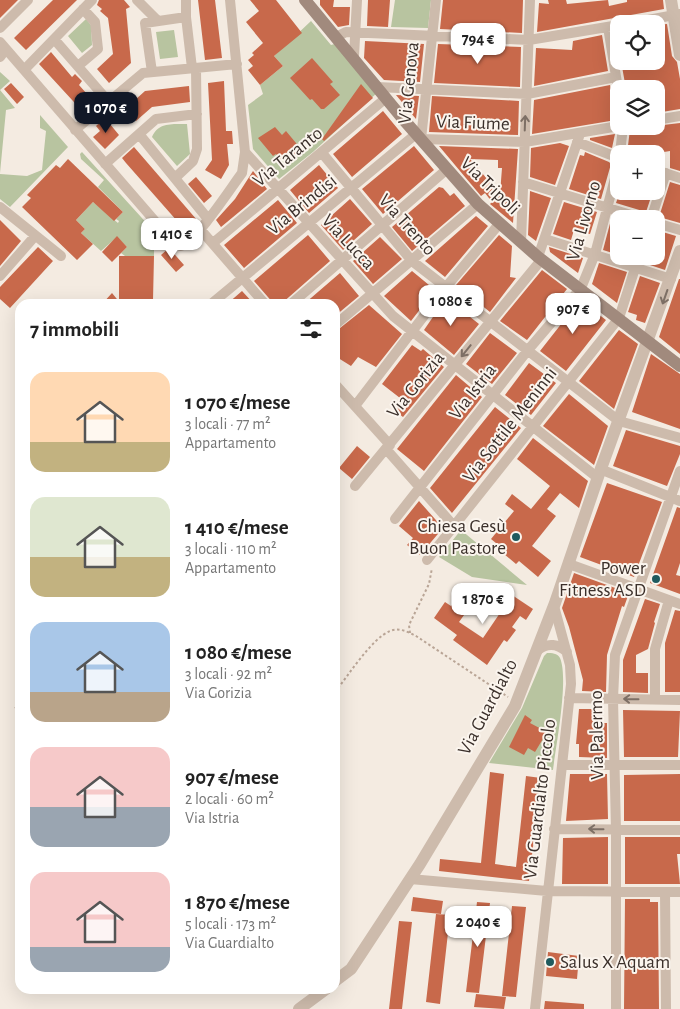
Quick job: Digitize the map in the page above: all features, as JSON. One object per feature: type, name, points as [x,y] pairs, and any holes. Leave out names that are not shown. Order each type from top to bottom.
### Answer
[{"type":"main road","name":"Via Tripoli","points":[[305,0],[354,56],[446,170],[478,204],[540,258],[680,366]]},
{"type":"street","points":[[0,28],[28,0]]},
{"type":"street","points":[[24,70],[92,0]]},
{"type":"street","points":[[137,0],[158,21]]},
{"type":"street","points":[[176,177],[196,156],[197,114],[194,68],[186,17],[186,0]]},
{"type":"street","points":[[2,49],[24,70],[173,242],[182,246],[187,244],[200,229],[242,173],[245,152],[230,0]]},
{"type":"street","points":[[354,56],[357,0]]},
{"type":"street","name":"Via Genova","points":[[418,136],[426,88],[436,0]]},
{"type":"street","points":[[521,242],[530,0]]},
{"type":"street","points":[[671,0],[677,15],[680,55]]},
{"type":"street","points":[[78,66],[98,49],[95,22],[83,9]]},
{"type":"street","points":[[147,73],[145,22],[186,17]]},
{"type":"street","points":[[336,36],[346,32],[355,32],[529,40],[610,26]]},
{"type":"street","points":[[54,39],[108,101]]},
{"type":"street","points":[[75,130],[108,101],[147,73],[237,64]]},
{"type":"street","points":[[616,70],[616,80]]},
{"type":"street","points":[[377,86],[527,94],[616,77]]},
{"type":"street","name":"Via Taranto","points":[[213,243],[386,98]]},
{"type":"street","points":[[105,164],[156,119],[197,114]]},
{"type":"street","points":[[665,118],[680,116]]},
{"type":"street","name":"Via Fiume","points":[[418,136],[525,142],[578,138],[610,129]]},
{"type":"street","points":[[139,134],[176,177],[208,219]]},
{"type":"street","name":"Via Brindisi","points":[[217,299],[307,223],[418,136]]},
{"type":"street","points":[[578,138],[610,154]]},
{"type":"street","name":"Via Gorizia","points":[[355,486],[540,258],[578,138]]},
{"type":"street","name":"Via Lucca","points":[[245,152],[307,223],[393,316],[532,426],[599,474],[675,500]]},
{"type":"street","name":"Via Trento","points":[[322,153],[412,261],[619,421]]},
{"type":"street","points":[[297,299],[446,170]]},
{"type":"street","points":[[665,173],[680,178]]},
{"type":"street","points":[[523,182],[617,210]]},
{"type":"street","name":"Via Livorno","points":[[581,288],[595,254],[610,199]]},
{"type":"street","points":[[340,321],[478,204]]},
{"type":"street","points":[[0,207],[61,256]]},
{"type":"street","points":[[355,406],[446,287],[500,223]]},
{"type":"street","points":[[665,226],[680,230]]},
{"type":"street","points":[[200,229],[262,299]]},
{"type":"street","points":[[0,276],[35,236]]},
{"type":"street","points":[[545,240],[671,279]]},
{"type":"street","name":"Via Guardialto","points":[[340,977],[351,969],[410,879],[517,701],[554,606],[599,474],[649,342],[680,252]]},
{"type":"street","name":"Via Sottile Meninni","points":[[426,560],[619,318],[636,265]]},
{"type":"street","name":"Via Istria","points":[[394,519],[528,350],[581,288]]},
{"type":"street","points":[[340,390],[420,487],[454,525]]},
{"type":"street","points":[[619,421],[680,438]]},
{"type":"street","name":"Via Palermo","points":[[616,1009],[614,655],[638,588],[675,500],[680,471]]},
{"type":"street","points":[[569,564],[680,604]]},
{"type":"street","points":[[655,700],[655,649],[669,600]]},
{"type":"street","name":"Via Guardialto Piccolo","points":[[534,1009],[571,671],[554,606]]},
{"type":"street","points":[[538,650],[543,646],[554,644],[567,652]]},
{"type":"street","points":[[569,698],[680,700]]},
{"type":"street","points":[[562,765],[680,765]]},
{"type":"street","points":[[554,829],[680,830]]},
{"type":"street","points":[[410,879],[547,891],[680,892]]},
{"type":"street","points":[[665,892],[666,1009]]},
{"type":"street","points":[[299,1009],[319,994]]},
{"type":"path","points":[[410,633],[409,625],[429,584],[435,560],[434,550]]},
{"type":"path","points":[[340,686],[375,642],[390,630],[401,630],[410,633],[502,695],[517,701]]},
{"type":"green space","points":[[395,0],[431,0],[428,28],[391,27]]},
{"type":"green space","points":[[86,19],[91,25],[92,45],[82,53],[68,36]]},
{"type":"green space","points":[[311,21],[331,45],[338,43],[378,92],[313,152],[279,179],[253,149],[248,105],[263,94],[260,85],[283,66],[274,56]]},
{"type":"green space","points":[[174,30],[178,57],[160,59],[156,32]]},
{"type":"green space","points":[[0,72],[10,81],[0,90]]},
{"type":"green space","points":[[0,90],[15,108],[6,110],[0,173]]},
{"type":"green space","points":[[40,115],[68,147],[10,207],[0,199],[0,174],[27,176],[42,170],[46,131],[40,128]]},
{"type":"green space","points":[[187,124],[190,154],[177,166],[152,137],[162,126]]},
{"type":"green space","points":[[82,152],[161,239],[154,245],[154,256],[125,256],[121,253],[127,247],[117,237],[101,251],[81,233],[85,229],[76,220],[93,202],[118,223],[119,221],[116,219],[123,212],[98,187],[104,180],[81,159],[80,154]]},
{"type":"green space","points":[[461,530],[527,585],[472,577],[439,557]]},
{"type":"green space","points":[[547,653],[559,656],[563,681],[563,696],[553,770],[489,763],[522,708]]},
{"type":"building","points":[[0,0],[18,0],[0,18]]},
{"type":"building","points":[[53,0],[77,0],[26,50],[14,38]]},
{"type":"building","points":[[99,0],[124,0],[130,7],[126,9],[131,63],[109,83],[97,69],[113,54],[108,18],[100,11],[102,9],[97,5]]},
{"type":"building","points":[[198,0],[215,0],[222,58],[205,60]]},
{"type":"building","points":[[250,0],[276,0],[302,33],[274,56],[283,66],[260,85],[248,70],[253,66],[248,60],[254,55],[252,53],[263,43],[246,22],[259,11]]},
{"type":"building","points":[[320,0],[334,0],[333,7],[350,7],[349,25],[338,27],[320,5]]},
{"type":"building","points":[[368,0],[390,0],[388,27],[367,26]]},
{"type":"building","points":[[443,0],[523,0],[522,33],[440,29]]},
{"type":"building","points":[[548,0],[566,0],[567,4],[608,0],[609,6],[627,2],[627,0],[663,0],[664,9],[631,15],[610,15],[610,19],[537,32],[539,3],[549,4]]},
{"type":"building","points":[[665,24],[667,24],[672,56],[677,62],[680,79],[680,109],[665,112],[665,80],[624,80],[623,70],[665,70]]},
{"type":"building","points":[[602,35],[608,71],[534,86],[536,48],[572,50],[573,41]]},
{"type":"building","points":[[365,41],[424,44],[420,82],[384,80],[364,58]]},
{"type":"building","points":[[438,44],[521,47],[520,87],[434,83]]},
{"type":"building","points":[[51,52],[72,77],[75,74],[82,81],[79,85],[95,103],[84,113],[39,64]]},
{"type":"building","points":[[312,58],[333,82],[330,84],[340,95],[324,109],[321,109],[312,99],[310,100],[290,78]]},
{"type":"building","points":[[224,81],[226,131],[232,131],[233,144],[227,144],[229,165],[221,179],[205,170],[212,160],[208,83]]},
{"type":"building","points":[[11,83],[24,97],[17,104],[4,89]]},
{"type":"building","points":[[361,84],[373,98],[324,141],[322,139]]},
{"type":"building","points":[[610,85],[610,121],[532,134],[534,100]]},
{"type":"building","points":[[189,86],[190,102],[152,107],[136,121],[125,109],[145,91]]},
{"type":"building","points":[[396,95],[419,96],[416,119]]},
{"type":"building","points":[[432,96],[519,101],[518,135],[429,132]]},
{"type":"building","points":[[383,111],[402,134],[352,177],[333,154]]},
{"type":"building","points":[[105,118],[119,135],[105,149],[93,137],[100,131],[96,126]]},
{"type":"building","points":[[680,123],[680,171],[670,168],[670,151],[665,152],[665,145],[628,145],[629,135],[665,135],[665,125]]},
{"type":"building","points":[[275,127],[282,135],[286,131],[301,149],[294,155],[292,152],[281,160],[276,154],[273,156],[258,138]]},
{"type":"building","points":[[615,135],[613,145],[610,145],[610,147],[590,140],[590,138]]},
{"type":"building","points":[[560,143],[569,146],[555,185],[530,177],[531,148]]},
{"type":"building","points":[[414,146],[434,170],[383,214],[362,189]]},
{"type":"building","points":[[439,146],[518,149],[513,223],[490,204],[492,202],[485,193],[481,196]],"holes":[[[470,159],[498,160],[498,168],[502,168],[500,194]]]},
{"type":"building","points":[[134,147],[197,220],[185,230],[122,158]]},
{"type":"building","points":[[585,152],[610,163],[601,199],[569,189],[580,155],[584,156]]},
{"type":"building","points":[[68,159],[123,212],[114,221],[93,202],[76,220],[85,229],[81,233],[93,244],[77,260],[22,207],[31,198],[27,195],[56,165],[60,168]]},
{"type":"building","points":[[319,165],[338,188],[309,213],[290,190]]},
{"type":"building","points":[[253,171],[267,189],[221,227],[216,220],[235,199]]},
{"type":"building","points":[[196,177],[212,196],[204,203],[188,184]]},
{"type":"building","points":[[670,182],[680,185],[680,223],[665,219],[665,210],[661,210]]},
{"type":"building","points":[[439,187],[443,188],[450,196],[454,193],[465,206],[412,251],[392,227]]},
{"type":"building","points":[[530,191],[551,198],[536,241],[528,235]]},
{"type":"building","points":[[350,199],[372,224],[343,250],[321,225]]},
{"type":"building","points":[[278,200],[297,223],[244,268],[224,245]]},
{"type":"building","points":[[617,200],[650,200],[647,210],[639,210],[616,203]]},
{"type":"building","points":[[564,202],[597,212],[590,234],[574,230],[571,240],[553,234]]},
{"type":"building","points":[[476,216],[488,226],[445,277],[425,261]]},
{"type":"building","points":[[0,220],[21,241],[0,266]]},
{"type":"building","points":[[610,224],[610,252],[603,250]]},
{"type":"building","points":[[665,233],[676,236],[665,270],[650,265],[665,265]]},
{"type":"building","points":[[308,235],[330,261],[287,299],[270,299],[254,281]]},
{"type":"building","points":[[499,235],[512,246],[510,277],[516,278],[490,312],[456,285]]},
{"type":"building","points":[[117,236],[127,247],[112,262],[102,252]]},
{"type":"building","points":[[380,237],[402,259],[373,284],[353,261]]},
{"type":"building","points":[[38,247],[53,261],[18,299],[15,299],[15,303],[10,308],[0,299],[0,287]]},
{"type":"building","points":[[549,247],[583,258],[578,273],[550,252]]},
{"type":"building","points":[[169,248],[184,265],[176,272],[161,255]]},
{"type":"building","points":[[119,256],[154,256],[153,299],[119,299]]},
{"type":"building","points":[[599,263],[627,272],[617,303],[592,284]]},
{"type":"building","points":[[542,270],[567,289],[527,340],[500,321]]},
{"type":"building","points":[[412,271],[435,290],[411,321],[384,296]]},
{"type":"building","points":[[340,273],[359,296],[340,312],[340,299],[310,299]]},
{"type":"building","points":[[640,276],[660,283],[645,323],[636,320],[637,315],[628,312]]},
{"type":"building","points":[[680,279],[680,354],[659,337]]},
{"type":"building","points":[[242,291],[249,299],[233,299]]},
{"type":"building","points":[[112,293],[117,299],[107,299]]},
{"type":"building","points":[[446,298],[479,324],[454,355],[424,330]]},
{"type":"building","points":[[580,300],[606,320],[566,371],[540,351]]},
{"type":"building","points":[[369,305],[402,334],[376,367],[358,357],[351,366],[340,359],[340,328]]},
{"type":"building","points":[[619,330],[638,344],[614,409],[579,381]]},
{"type":"building","points":[[490,333],[517,353],[492,384],[466,364]]},
{"type":"building","points":[[412,345],[421,351],[423,349],[444,367],[403,417],[394,410],[400,398],[382,384]]},
{"type":"building","points":[[651,354],[680,374],[680,429],[632,412]]},
{"type":"building","points":[[529,363],[556,383],[531,415],[505,395]]},
{"type":"building","points":[[456,375],[482,397],[424,471],[397,449]]},
{"type":"building","points":[[569,394],[608,426],[594,465],[543,426]]},
{"type":"building","points":[[495,407],[521,428],[452,513],[430,488]]},
{"type":"building","points":[[626,430],[680,446],[680,454],[667,486],[613,466]]},
{"type":"building","points":[[533,438],[588,481],[579,508],[560,493],[547,509],[556,516],[532,546],[551,561],[538,577],[519,561],[516,564],[504,554],[507,552],[491,539],[514,511],[505,504],[512,494],[531,509],[550,486],[517,459]]},
{"type":"building","points":[[357,446],[370,457],[352,479],[340,467]]},
{"type":"building","points":[[607,483],[662,502],[634,577],[580,557]]},
{"type":"building","points":[[419,501],[443,528],[420,555],[407,545],[413,538],[399,526]]},
{"type":"building","points":[[677,507],[680,508],[680,563],[676,575],[680,576],[680,594],[650,583]]},
{"type":"building","points":[[574,573],[629,593],[624,607],[622,606],[607,655],[606,692],[582,691],[583,680],[562,608]]},
{"type":"building","points":[[464,588],[477,597],[459,622],[483,638],[500,613],[497,611],[509,593],[533,609],[526,620],[520,616],[512,627],[516,630],[507,642],[504,640],[487,665],[453,640],[457,635],[434,618],[445,602],[451,606]]},
{"type":"building","points":[[645,599],[660,604],[648,649],[636,655],[636,673],[648,673],[648,693],[623,692],[623,660]]},
{"type":"building","points":[[675,610],[680,611],[680,692],[665,692],[665,643]]},
{"type":"building","points":[[579,709],[593,709],[593,723],[607,723],[607,758],[579,757],[579,744],[576,744]]},
{"type":"building","points":[[623,710],[680,711],[678,757],[624,757]]},
{"type":"building","points":[[525,715],[532,720],[530,723],[547,732],[535,752],[528,748],[524,755],[509,747]]},
{"type":"building","points":[[490,772],[504,774],[495,864],[516,867],[526,776],[541,778],[529,881],[439,871],[440,859],[481,863]]},
{"type":"building","points":[[570,774],[607,774],[608,819],[566,821]]},
{"type":"building","points":[[680,774],[680,821],[624,821],[624,775]]},
{"type":"building","points":[[608,837],[608,884],[562,884],[563,838]]},
{"type":"building","points":[[625,837],[680,837],[680,854],[677,854],[680,884],[625,884]]},
{"type":"building","points":[[413,897],[443,901],[441,914],[411,911]]},
{"type":"building","points":[[625,899],[650,899],[650,902],[658,902],[659,1009],[624,1009]]},
{"type":"building","points":[[477,902],[490,903],[479,993],[466,992]]},
{"type":"building","points":[[512,906],[526,907],[516,997],[502,996]]},
{"type":"building","points":[[436,914],[450,915],[440,1004],[426,1002]]},
{"type":"building","points":[[399,921],[412,922],[402,1009],[389,1009]]},
{"type":"building","points":[[548,952],[579,956],[577,979],[546,976]]},
{"type":"building","points":[[476,994],[506,997],[504,1009],[474,1007]]},
{"type":"building","points":[[545,1001],[584,1004],[584,1009],[544,1009]]},
{"type":"place","name":"Chiesa Gesù Buon Pastore","points":[[516,537]]},
{"type":"place","name":"Power Fitness ASD","points":[[656,579]]},
{"type":"place","name":"Salus X Aquam","points":[[550,962]]}]
